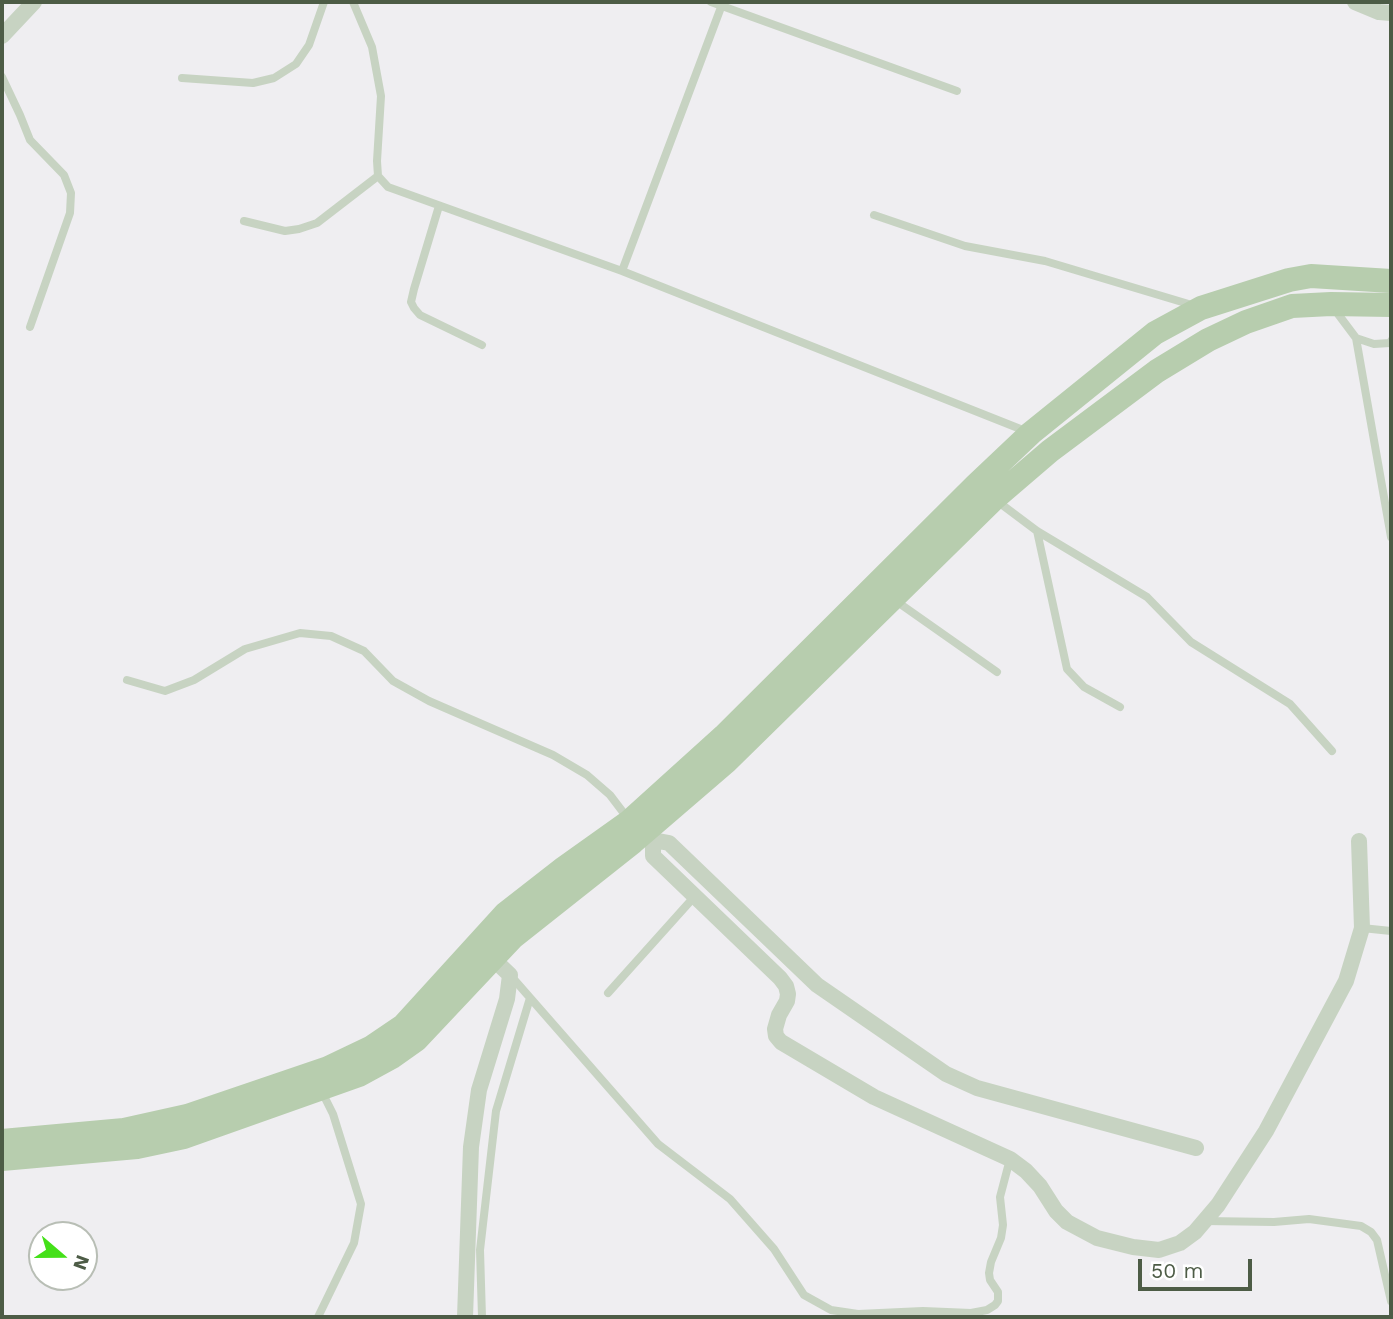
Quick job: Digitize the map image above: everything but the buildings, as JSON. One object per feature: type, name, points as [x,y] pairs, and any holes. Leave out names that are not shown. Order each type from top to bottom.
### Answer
[{"type":"main road","points":[[2,1159],[137,1147],[184,1136],[233,1118],[316,1081],[403,1026],[493,959],[505,914],[564,868],[643,831],[724,736],[883,593],[985,492],[1031,433],[1155,332],[1201,308],[1289,279],[1321,290],[1391,305]]},
{"type":"main road","points":[[985,492],[1050,451],[1157,371],[1208,340],[1246,322],[1292,306],[1321,290],[1391,281]]},
{"type":"main road","points":[[2,1140],[124,1130],[316,1081]]},
{"type":"street","points":[[2,36],[34,2]]},
{"type":"street","points":[[1355,2],[1379,12],[1391,13]]},
{"type":"street","points":[[643,831],[653,856],[786,986],[787,1001],[775,1029],[776,1036],[782,1042],[874,1097],[1010,1159],[1040,1186],[1066,1222],[1097,1238],[1159,1250],[1180,1243],[1195,1232],[1219,1205],[1266,1131],[1346,981],[1362,928],[1359,841]]},
{"type":"street","points":[[643,831],[668,843],[817,985],[946,1074],[977,1088],[1196,1149]]},
{"type":"street","points":[[465,1317],[471,1147],[480,1090],[507,999],[493,959]]},
{"type":"lane","points":[[182,78],[253,83],[274,78],[296,64],[309,45],[324,2]]},
{"type":"lane","points":[[353,2],[372,47],[381,96],[378,176],[388,187],[622,271],[1031,433]]},
{"type":"lane","points":[[711,2],[957,91]]},
{"type":"lane","points":[[622,271],[722,4]]},
{"type":"lane","points":[[2,77],[30,140],[64,175],[71,193],[70,212],[30,327]]},
{"type":"lane","points":[[244,221],[285,231],[317,223],[378,176]]},
{"type":"lane","points":[[439,206],[411,302],[420,315],[482,345]]},
{"type":"lane","points":[[874,215],[965,246],[1045,261],[1201,308]]},
{"type":"lane","points":[[1321,290],[1356,338],[1391,537]]},
{"type":"lane","points":[[1356,338],[1374,344],[1391,341]]},
{"type":"lane","points":[[985,492],[1037,531],[1147,597],[1191,642],[1290,704],[1332,751]]},
{"type":"lane","points":[[1037,531],[1067,669],[1084,687],[1120,707]]},
{"type":"lane","points":[[883,593],[997,672]]},
{"type":"lane","points":[[127,680],[165,691],[194,680],[245,649],[300,634],[331,636],[364,650],[393,681],[429,701],[553,755],[587,775],[610,795],[643,831]]},
{"type":"lane","points":[[608,993],[695,896]]},
{"type":"lane","points":[[1362,928],[1391,931]]},
{"type":"lane","points":[[493,959],[658,1144],[730,1199],[774,1249],[804,1294],[831,1310],[858,1314],[923,1311],[971,1313],[987,1310],[995,1305],[998,1292],[989,1273],[1001,1238],[1003,1225],[1000,1197],[1010,1159]]},
{"type":"lane","points":[[482,1317],[480,1250],[496,1111],[530,998]]},
{"type":"lane","points":[[316,1081],[333,1114],[361,1204],[354,1243],[317,1317]]},
{"type":"lane","points":[[1205,1221],[1274,1222],[1309,1219],[1362,1226],[1377,1240],[1391,1301]]}]
